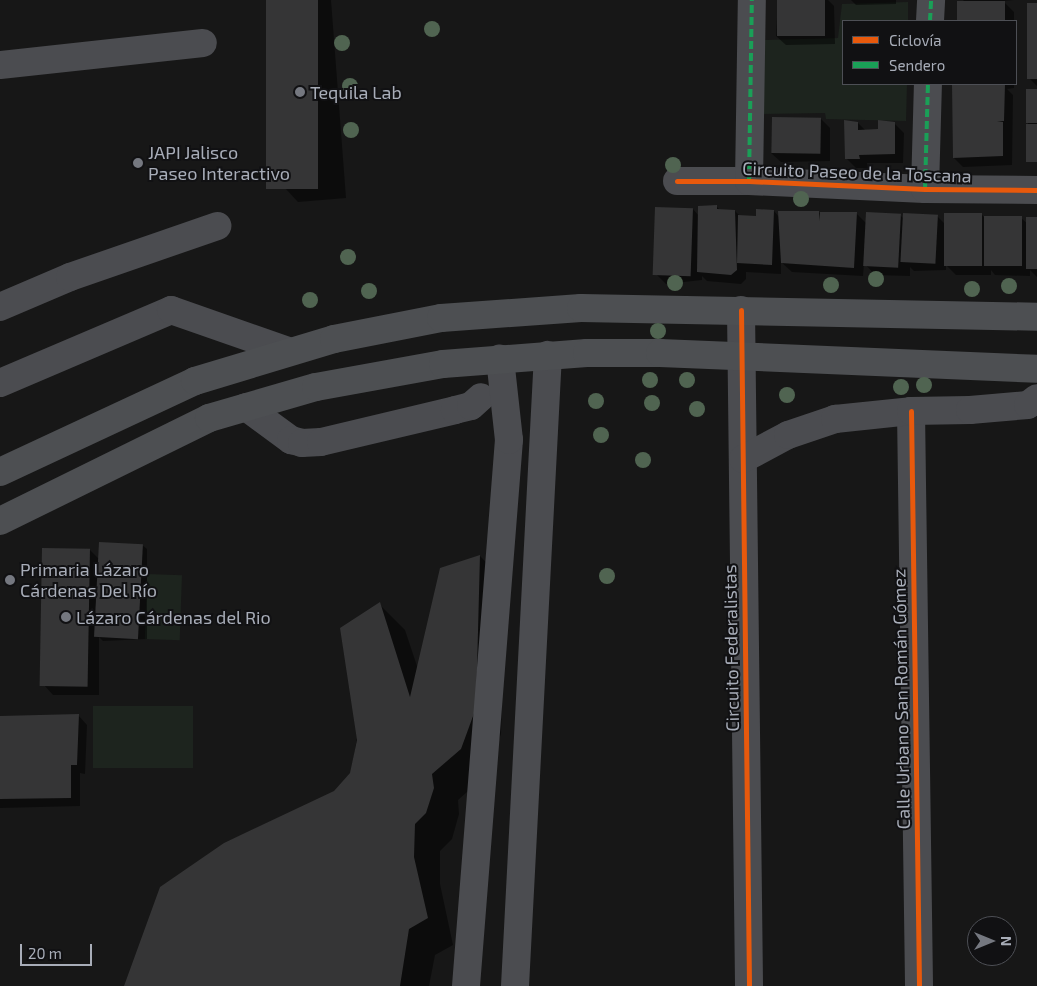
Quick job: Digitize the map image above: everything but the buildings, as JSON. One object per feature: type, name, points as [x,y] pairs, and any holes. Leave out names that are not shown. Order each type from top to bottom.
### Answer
[{"type":"main road","points":[[0,472],[195,381],[288,351],[334,339],[441,318],[581,308],[1037,317]]},
{"type":"main road","points":[[0,521],[209,418],[316,387],[443,364],[548,355],[651,353],[1037,369]]},
{"type":"street","points":[[749,182],[752,0]]},
{"type":"street","points":[[930,20],[931,0]]},
{"type":"street","points":[[0,65],[204,43]]},
{"type":"street","points":[[925,189],[928,85]]},
{"type":"street","name":"Circuito Paseo de la Toscana","points":[[677,182],[749,182],[925,189],[1037,190]]},
{"type":"street","points":[[0,307],[70,277],[217,226]]},
{"type":"street","points":[[0,383],[171,310],[288,351]]},
{"type":"street","name":"Circuito Federalistas","points":[[741,310],[749,986]]},
{"type":"street","points":[[515,986],[548,355]]},
{"type":"street","points":[[466,986],[509,440],[493,400],[500,358]]},
{"type":"street","points":[[743,459],[788,435],[835,419],[911,411],[970,410],[1028,405],[1037,398]]},
{"type":"street","points":[[246,407],[291,440],[302,443],[321,442],[493,400]]},
{"type":"street","name":"Calle Urbano San Román Gómez","points":[[911,411],[919,986]]},
{"type":"shaded area","points":[[908,2],[908,20],[842,20],[842,85],[907,85],[906,121],[826,119],[825,113],[761,114],[765,40],[838,38],[842,4]]},
{"type":"shaded area","points":[[147,574],[182,575],[180,640],[145,639]]},
{"type":"shaded area","points":[[93,706],[193,706],[193,768],[93,768]]},
{"type":"marked path","points":[[749,181],[752,0]]},
{"type":"marked path","points":[[930,20],[931,0]]},
{"type":"marked path","points":[[925,189],[928,85]]},
{"type":"cycle path","points":[[677,181],[749,181],[925,189],[1037,190]]},
{"type":"cycle path","points":[[741,310],[749,986]]},
{"type":"cycle path","points":[[911,411],[919,986]]},
{"type":"place","name":"Tequila Lab","points":[[300,92]]},
{"type":"place","name":"JAPI Jalisco Paseo Interactivo","points":[[138,163]]},
{"type":"place","name":"Primaria Lázaro Cárdenas Del Río","points":[[10,580]]},
{"type":"place","name":"Lázaro Cárdenas del Rio","points":[[66,617]]}]
